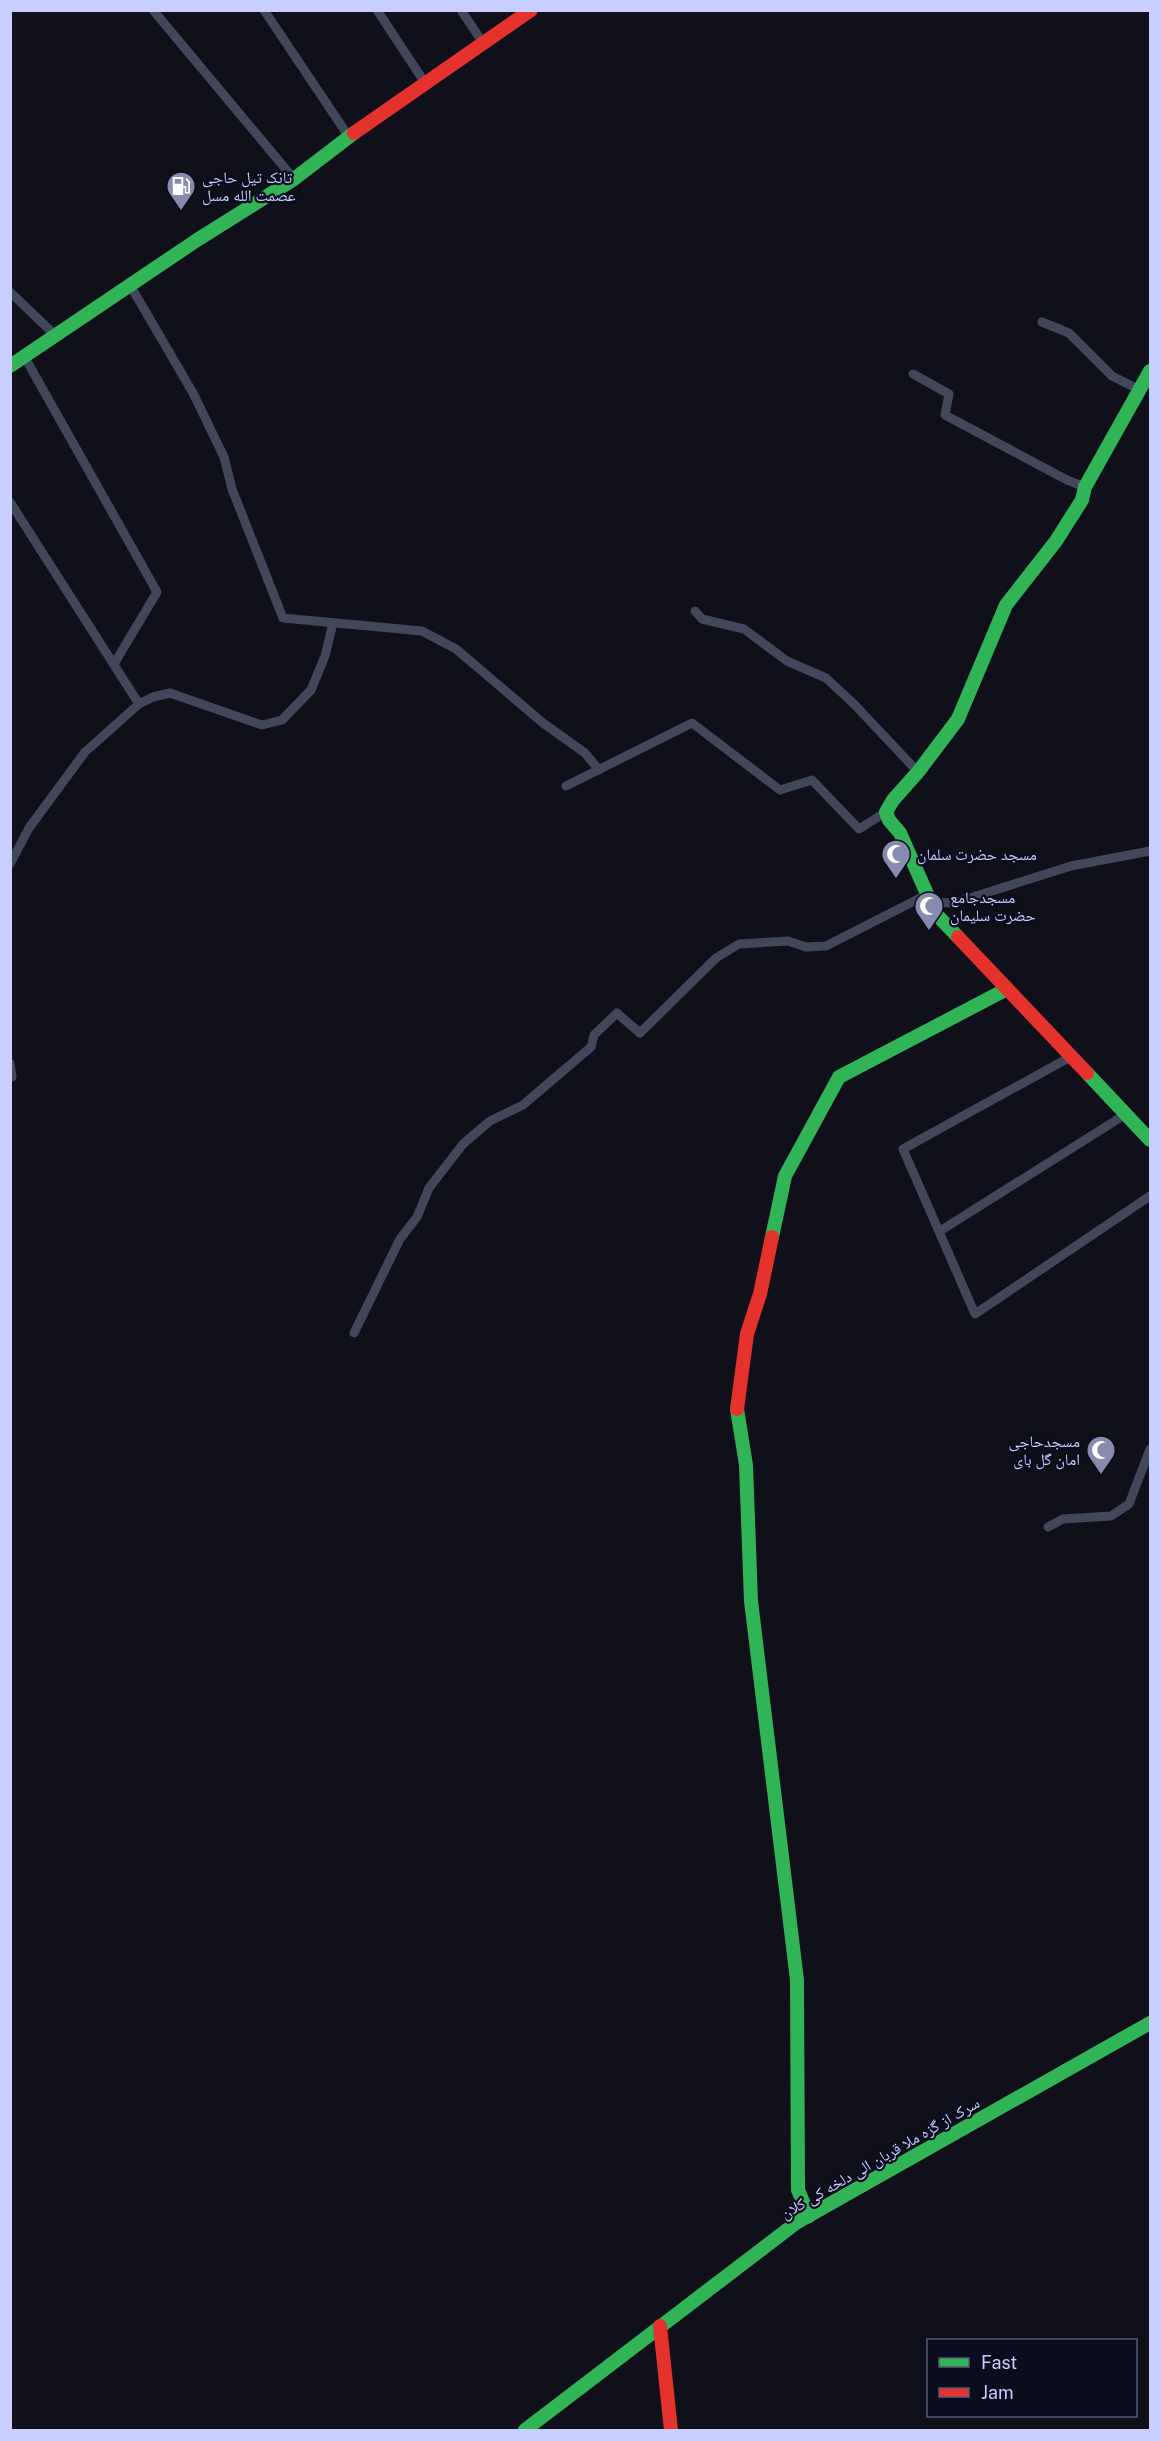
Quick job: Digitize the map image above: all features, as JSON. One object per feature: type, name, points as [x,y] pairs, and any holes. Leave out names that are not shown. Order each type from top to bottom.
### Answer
[{"type":"street","points":[[153,10],[294,179]]},
{"type":"street","points":[[264,10],[349,137]]},
{"type":"street","points":[[377,10],[426,83]]},
{"type":"street","points":[[461,10],[483,43]]},
{"type":"street","points":[[10,366],[294,179],[349,137],[531,10]]},
{"type":"street","points":[[130,285],[193,393],[224,457],[232,489],[283,618],[422,631],[456,649],[543,723],[585,753],[599,770]]},
{"type":"street","points":[[10,292],[55,335]]},
{"type":"street","points":[[1042,322],[1069,333],[1112,376],[1140,390]]},
{"type":"street","points":[[24,356],[158,592],[114,664]]},
{"type":"street","points":[[567,786],[692,723],[780,790],[812,780],[859,829],[886,812],[893,800],[918,772],[958,719],[1006,605],[1056,541],[1082,500],[1085,487],[1150,371]]},
{"type":"street","points":[[913,374],[950,394],[945,415],[1067,480],[1085,487]]},
{"type":"street","points":[[10,502],[139,704]]},
{"type":"street","points":[[695,611],[702,619],[744,629],[788,661],[826,678],[854,704],[918,772]]},
{"type":"street","points":[[10,864],[29,828],[85,752],[139,704],[153,697],[170,693],[262,725],[282,720],[311,690],[326,656],[333,623]]},
{"type":"street","points":[[886,812],[889,820],[900,833],[936,915],[1150,1140]]},
{"type":"street","points":[[354,1333],[400,1239],[417,1217],[429,1188],[463,1144],[490,1121],[523,1105],[591,1047],[594,1035],[617,1013],[640,1033],[716,958],[739,945],[788,941],[806,947],[826,946],[928,899],[954,903],[1071,866],[1150,851]]},
{"type":"street","points":[[809,2216],[798,2190],[797,1980],[751,1600],[746,1465],[736,1406],[747,1334],[760,1294],[785,1176],[839,1077],[1006,989]]},
{"type":"street","points":[[1072,1056],[903,1149],[975,1314],[1150,1196]]},
{"type":"street","points":[[10,1064],[12,1077]]},
{"type":"street","points":[[940,1231],[1126,1114]]},
{"type":"street","points":[[1048,1527],[1063,1519],[1111,1516],[1129,1504],[1150,1449]]},
{"type":"street","name":"سرک از گزه ملا قربان الی دلخه کی کلان","points":[[525,2430],[796,2223],[1150,2023]]},
{"type":"street","points":[[660,2326],[671,2430]]},
{"type":"traffic: fast","points":[[10,366],[197,240],[294,179],[354,133]]},
{"type":"traffic: fast","points":[[958,937],[936,914],[900,833],[889,820],[886,812],[893,800],[918,772],[958,719],[1006,605],[1056,541],[1082,500],[1085,487],[1150,371]]},
{"type":"traffic: fast","points":[[772,1237],[785,1176],[839,1077],[1007,989]]},
{"type":"traffic: fast","points":[[1087,1073],[1150,1140]]},
{"type":"traffic: fast","points":[[737,1409],[746,1465],[751,1601],[797,1980],[798,2190],[809,2216]]},
{"type":"traffic: fast","points":[[525,2430],[796,2223],[1150,2023]]},
{"type":"traffic: jam","points":[[354,133],[531,10]]},
{"type":"traffic: jam","points":[[958,937],[1087,1073]]},
{"type":"traffic: jam","points":[[737,1409],[747,1334],[760,1294],[772,1237]]},
{"type":"traffic: jam","points":[[660,2326],[671,2430]]},
{"type":"place","name":"تانک تیل حاجی عصمت الله مسل","points":[[181,212]]},
{"type":"place","name":"مسجد حضرت سلمان","points":[[896,880]]},
{"type":"place","name":"مسجدجامع حضرت سلیمان","points":[[929,932]]},
{"type":"place","name":"مسجدحاجی امان گل بای","points":[[1101,1476]]}]
